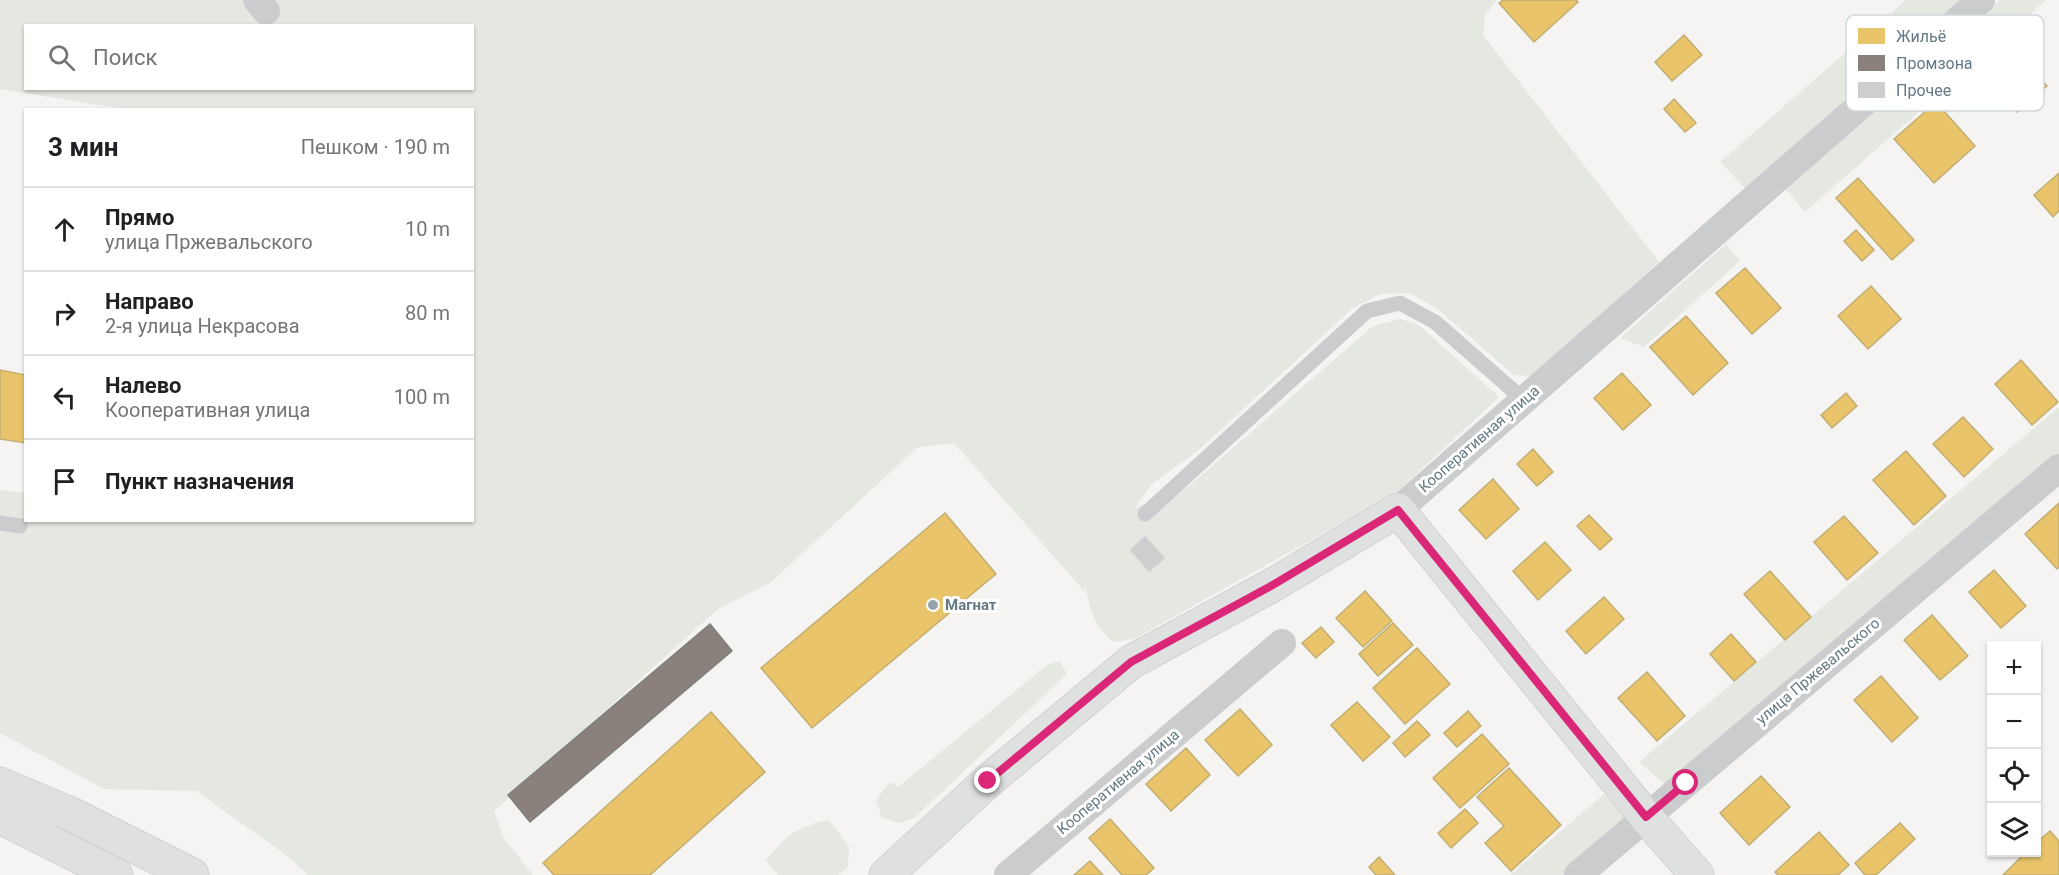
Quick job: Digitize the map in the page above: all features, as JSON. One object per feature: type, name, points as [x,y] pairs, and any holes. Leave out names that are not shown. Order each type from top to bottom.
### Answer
[{"type":"main road","points":[[1398,510],[1646,817],[1697,875]]},
{"type":"main road","name":"Кооперативная улица","points":[[886,875],[988,781],[1131,662],[1271,586],[1398,510]]},
{"type":"main road","points":[[0,784],[71,814],[192,875]]},
{"type":"main road","points":[[0,817],[116,875]]},
{"type":"street","name":"Кооперативная улица","points":[[1964,15],[1981,0]]},
{"type":"street","name":"Кооперативная улица","points":[[1398,510],[1854,111]]},
{"type":"street","name":"улица Пржевальского","points":[[1578,875],[2059,468]]},
{"type":"street","name":"Кооперативная улица","points":[[1008,875],[1282,643]]},
{"type":"lane","points":[[1146,514],[1367,311],[1401,303],[1435,322],[1524,400]]},
{"type":"lane","points":[[0,523],[20,526]]},
{"type":"shaded area","points":[[0,0],[1497,0],[1485,15],[1483,35],[1659,262],[1540,371],[1531,376],[1514,375],[1440,311],[1410,293],[1381,294],[1353,308],[1201,448],[1152,484],[1135,508],[1189,486],[1373,326],[1400,319],[1419,325],[1499,397],[1397,492],[1134,639],[1114,642],[1106,636],[1092,613],[1083,576],[1085,592],[954,443],[918,447],[770,583],[718,609],[494,811],[503,837],[533,875],[308,875],[286,855],[196,791],[104,789],[0,733],[0,490],[24,493],[24,522],[474,522],[474,108],[118,108],[0,89]]},
{"type":"shaded area","points":[[1906,0],[1969,0],[1951,15],[1889,15]]},
{"type":"shaded area","points":[[2000,0],[2046,0],[2029,15],[1983,15]]},
{"type":"shaded area","points":[[1846,52],[1846,105],[1747,190],[1720,162]]},
{"type":"shaded area","points":[[1873,111],[1920,111],[1805,212],[1785,188]]},
{"type":"shaded area","points":[[1726,244],[1740,261],[1644,347],[1620,338]]},
{"type":"shaded area","points":[[2059,407],[2059,459],[1669,788],[1639,762]]},
{"type":"shaded area","points":[[1060,661],[1067,674],[914,818],[900,823],[882,818],[876,800],[890,782],[898,787],[1047,665]]},
{"type":"shaded area","points":[[1604,794],[1626,818],[1574,875],[1510,875]]},
{"type":"shaded area","points":[[829,820],[849,847],[848,867],[838,875],[778,875],[766,860],[774,851],[800,829]]},
{"type":"building: Жильё","points":[[1503,0],[1576,0],[1578,2],[1534,42],[1499,3]]},
{"type":"building: Жильё","points":[[1684,35],[1702,55],[1672,81],[1655,62]]},
{"type":"building: Жильё","points":[[1674,99],[1696,123],[1685,132],[1664,109]]},
{"type":"building: Жильё","points":[[1926,111],[1944,111],[1975,146],[1934,183],[1894,139]]},
{"type":"building: Жильё","points":[[2059,173],[2059,211],[2053,217],[2034,195]]},
{"type":"building: Жильё","points":[[1858,178],[1914,240],[1892,260],[1836,198]]},
{"type":"building: Жильё","points":[[1856,230],[1874,250],[1862,261],[1844,241]]},
{"type":"building: Жильё","points":[[1745,268],[1781,308],[1752,334],[1716,293]]},
{"type":"building: Жильё","points":[[1871,286],[1901,319],[1868,349],[1838,316]]},
{"type":"building: Жильё","points":[[1686,316],[1728,363],[1693,395],[1650,347]]},
{"type":"building: Жильё","points":[[2021,360],[2058,402],[2032,425],[1995,384]]},
{"type":"building: Жильё","points":[[0,370],[24,375],[24,443],[0,439]]},
{"type":"building: Жильё","points":[[1622,373],[1651,405],[1623,430],[1594,398]]},
{"type":"building: Жильё","points":[[1846,393],[1857,406],[1832,428],[1821,415]]},
{"type":"building: Жильё","points":[[1963,417],[1993,449],[1964,477],[1933,444]]},
{"type":"building: Жильё","points":[[1533,449],[1553,472],[1537,486],[1517,464]]},
{"type":"building: Жильё","points":[[1906,451],[1946,496],[1914,525],[1873,480]]},
{"type":"building: Жильё","points":[[1493,479],[1519,509],[1486,539],[1459,510]]},
{"type":"building: Жильё","points":[[2059,503],[2059,567],[2057,569],[2025,534]]},
{"type":"building: Жильё","points":[[945,513],[996,574],[812,728],[761,668]]},
{"type":"building: Жильё","points":[[1589,515],[1612,539],[1600,550],[1577,526]]},
{"type":"building: Жильё","points":[[1844,516],[1878,553],[1847,580],[1814,542]]},
{"type":"building: Жильё","points":[[1545,542],[1571,570],[1538,600],[1513,571]]},
{"type":"building: Жильё","points":[[1994,570],[2026,606],[2001,628],[1969,592]]},
{"type":"building: Жильё","points":[[1770,571],[1811,617],[1785,640],[1744,594]]},
{"type":"building: Жильё","points":[[1365,591],[1392,621],[1363,647],[1336,618]]},
{"type":"building: Жильё","points":[[1604,597],[1624,619],[1586,654],[1566,631]]},
{"type":"building: Жильё","points":[[1932,615],[1968,656],[1940,680],[1904,640]]},
{"type":"building: Жильё","points":[[1393,623],[1413,645],[1378,676],[1359,654]]},
{"type":"building: Жильё","points":[[1321,627],[1334,642],[1316,658],[1302,643]]},
{"type":"building: Жильё","points":[[1731,634],[1756,662],[1734,681],[1710,654]]},
{"type":"building: Жильё","points":[[1417,648],[1450,684],[1405,724],[1373,688]]},
{"type":"building: Жильё","points":[[1647,672],[1685,716],[1657,741],[1618,698]]},
{"type":"building: Жильё","points":[[1881,676],[1918,718],[1892,742],[1854,700]]},
{"type":"building: Жильё","points":[[1357,702],[1390,737],[1363,761],[1331,725]]},
{"type":"building: Жильё","points":[[1240,709],[1272,745],[1238,776],[1205,740]]},
{"type":"building: Жильё","points":[[1468,711],[1481,726],[1457,747],[1444,733]]},
{"type":"building: Жильё","points":[[711,712],[765,772],[650,875],[554,875],[543,863]]},
{"type":"building: Жильё","points":[[1417,721],[1430,735],[1405,757],[1393,743]]},
{"type":"building: Жильё","points":[[1482,734],[1509,764],[1460,808],[1433,778]]},
{"type":"building: Жильё","points":[[1186,748],[1210,775],[1171,811],[1146,784]]},
{"type":"building: Жильё","points":[[1509,768],[1561,825],[1511,871],[1485,843],[1504,826],[1477,797]]},
{"type":"building: Жильё","points":[[1761,776],[1790,807],[1749,845],[1720,813]]},
{"type":"building: Жильё","points":[[1465,809],[1478,823],[1451,848],[1438,833]]},
{"type":"building: Жильё","points":[[1110,819],[1154,868],[1146,875],[1122,875],[1089,838]]},
{"type":"building: Жильё","points":[[1900,823],[1915,839],[1876,875],[1865,875],[1855,863]]},
{"type":"building: Жильё","points":[[2050,831],[2059,841],[2059,875],[2003,875],[2021,857],[2041,857],[2041,839]]},
{"type":"building: Жильё","points":[[1819,832],[1849,865],[1838,875],[1778,875],[1775,872]]},
{"type":"building: Жильё","points":[[1379,857],[1395,875],[1376,875],[1369,867]]},
{"type":"building: Жильё","points":[[1090,861],[1103,875],[1074,875]]},
{"type":"building: Промзона","points":[[710,624],[732,651],[530,822],[508,795]]},
{"type":"building: Прочее","points":[[1145,535],[1166,558],[1149,573],[1129,550]]},
{"type":"place","name":"Магнат","points":[[933,605]]},
{"type":"route","points":[[988,781],[1131,662],[1271,586],[1398,510],[1646,817],[1686,783]]}]
